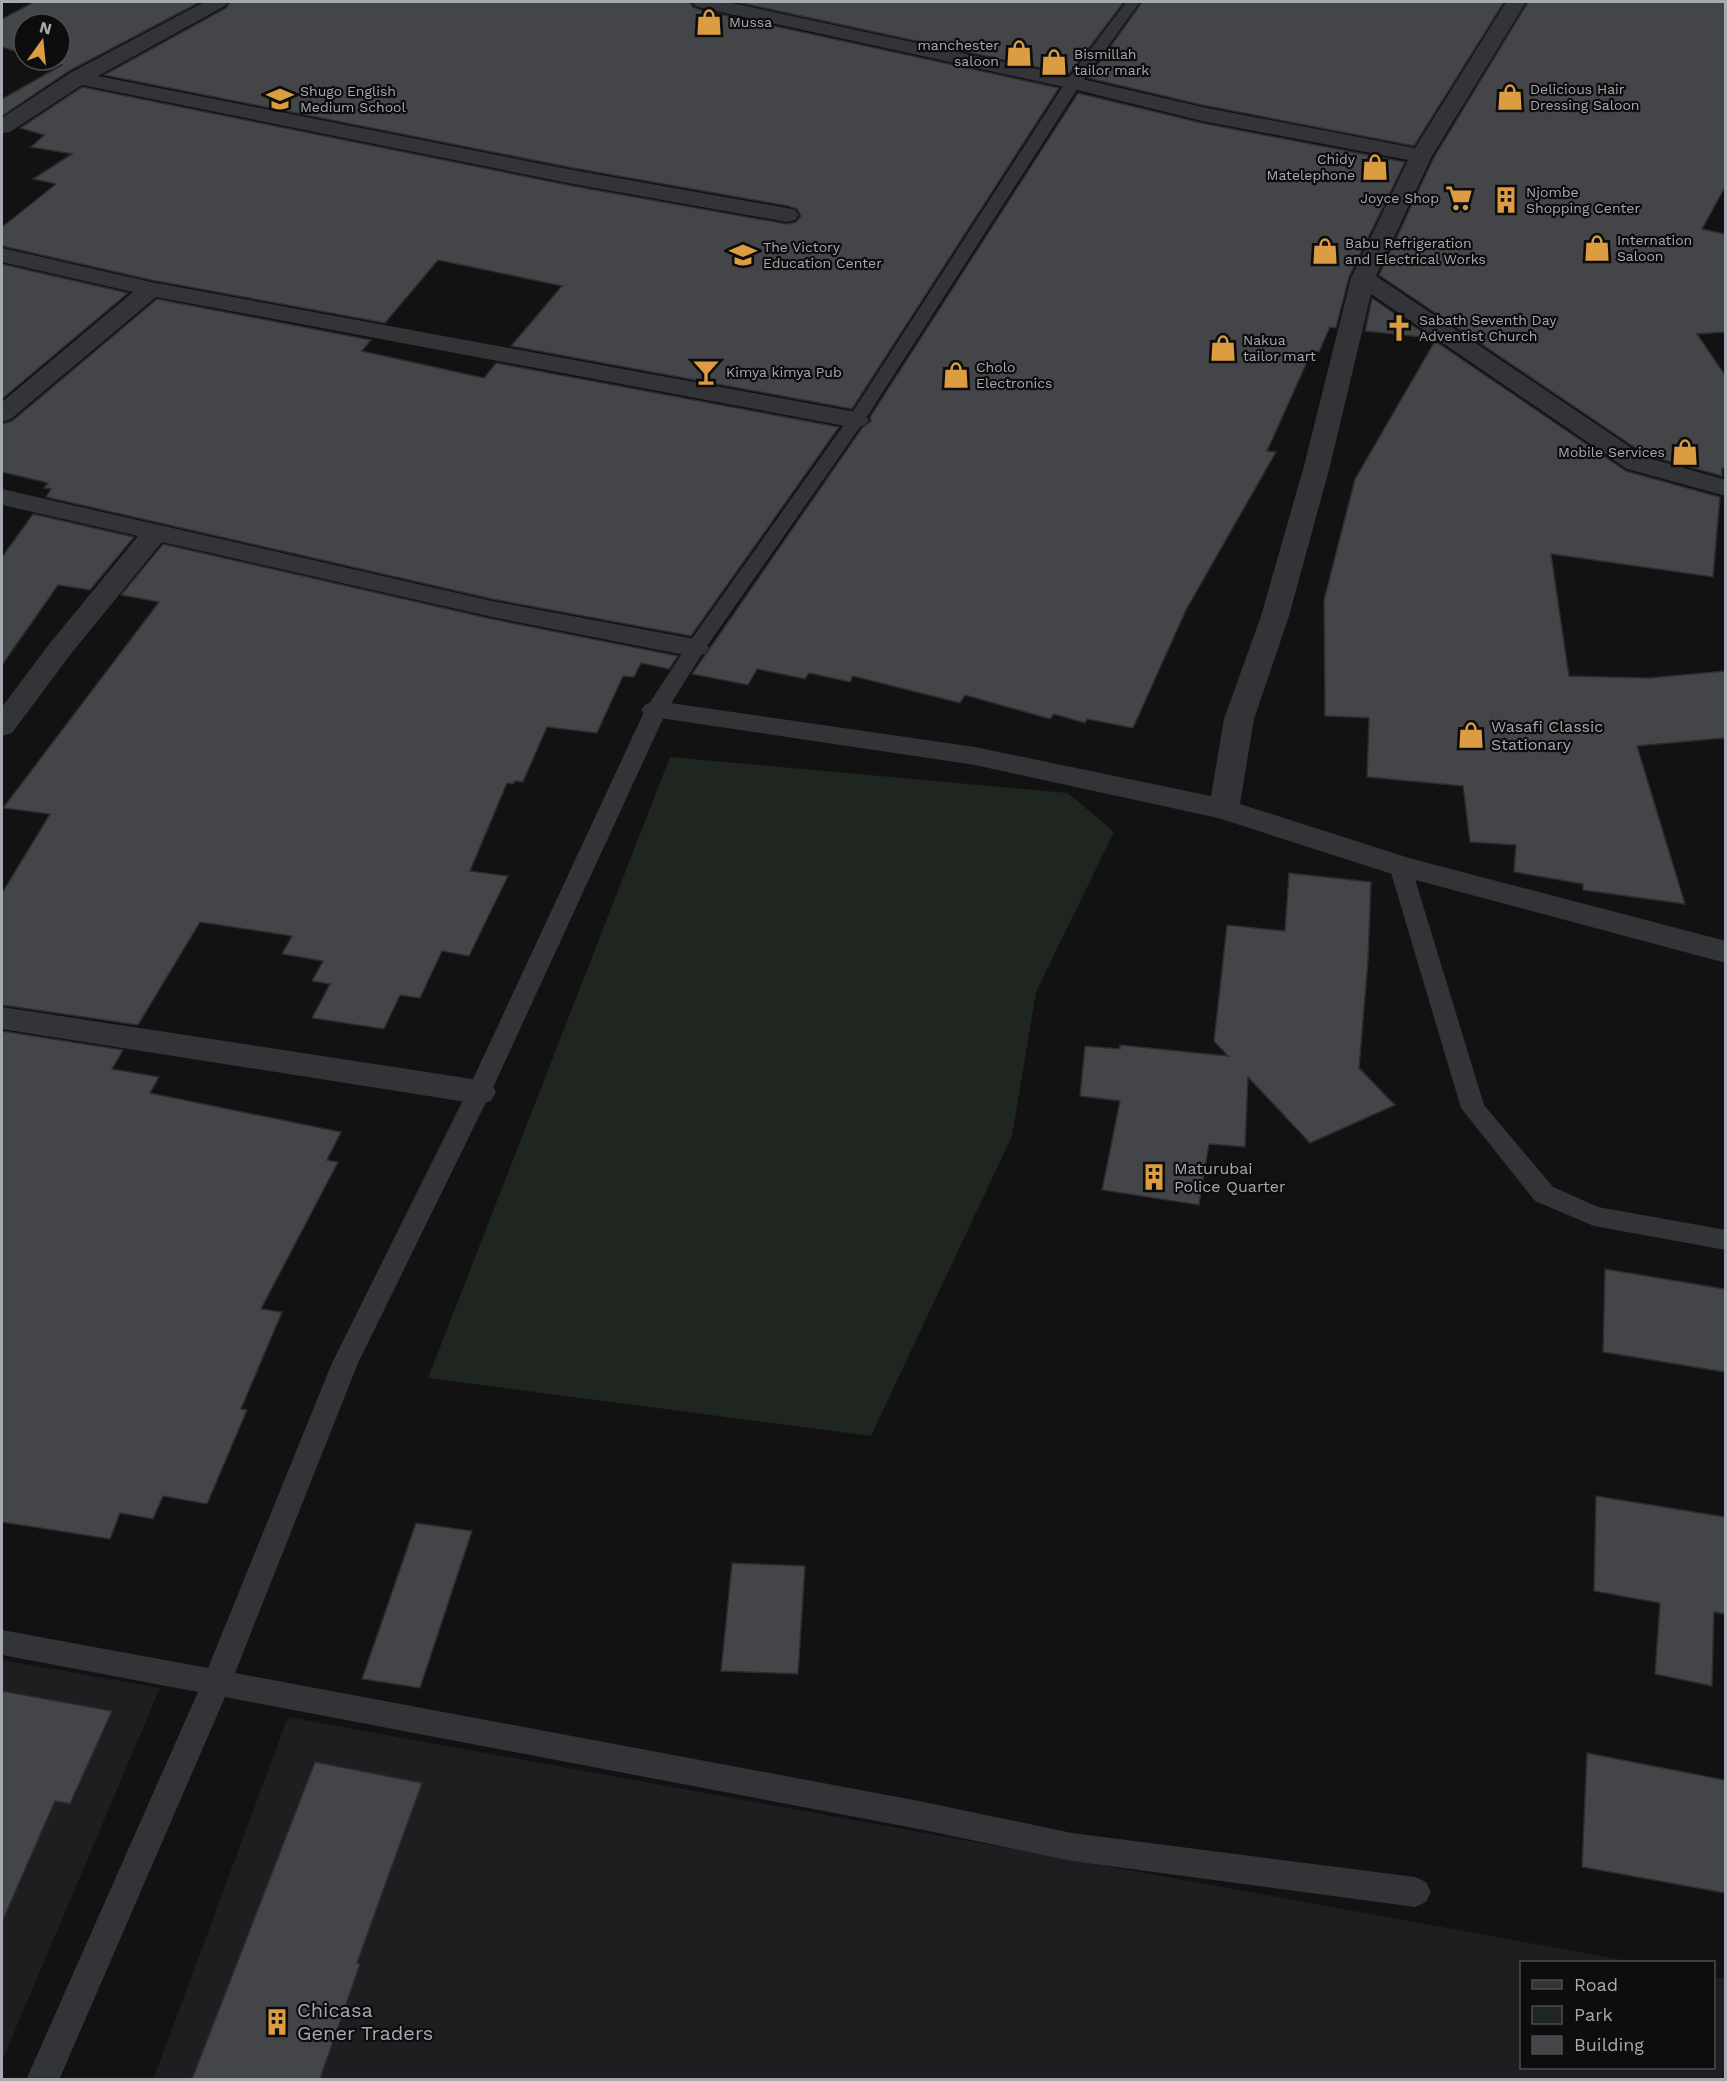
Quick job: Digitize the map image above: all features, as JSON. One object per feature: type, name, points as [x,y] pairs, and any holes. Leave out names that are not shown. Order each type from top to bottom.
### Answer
[{"type":"street","points":[[2,127],[78,78],[218,2]]},
{"type":"street","points":[[702,2],[1073,82],[1202,114],[1421,156]]},
{"type":"street","points":[[1224,810],[1239,719],[1275,616],[1317,466],[1363,278],[1421,156],[1516,2]]},
{"type":"street","points":[[78,78],[573,177],[787,215]]},
{"type":"street","points":[[2,255],[150,289],[856,420]]},
{"type":"street","points":[[1363,278],[1636,463],[1725,488]]},
{"type":"street","points":[[2,414],[150,289]]},
{"type":"street","points":[[2,497],[492,609],[695,648]]},
{"type":"street","points":[[2,727],[60,649],[156,531]]},
{"type":"street","points":[[656,710],[975,756],[1224,810],[1400,866],[1725,952]]},
{"type":"street","points":[[2,1018],[479,1092]]},
{"type":"lane","points":[[42,2079],[217,1682],[345,1363],[479,1092],[656,710],[695,648],[856,420],[1073,82],[1133,2]]},
{"type":"lane","points":[[1400,866],[1473,1108],[1544,1194],[1594,1216],[1725,1240]]},
{"type":"lane","points":[[2,1642],[919,1815],[1072,1847],[1415,1892]]},
{"type":"shaded area","points":[[2,1660],[160,1688],[2,2061]]},
{"type":"shaded area","name":"Chicasa Gener Traders","points":[[288,1717],[1629,1961],[1520,1961],[1520,2069],[1715,2069],[1715,1977],[1725,1979],[1725,2079],[153,2080]]},
{"type":"green space","points":[[670,757],[1068,793],[1114,832],[1036,992],[1012,1136],[871,1436],[428,1378]]},
{"type":"building","points":[[34,2],[200,2],[72,69],[72,12],[15,12]]},
{"type":"building","points":[[230,2],[690,2],[693,7],[701,10],[1059,88],[852,409],[511,346],[562,286],[438,260],[385,323],[151,280],[2,246],[2,227],[56,184],[33,179],[72,154],[31,147],[44,135],[20,128],[82,87],[573,186],[787,224],[796,222],[801,216],[797,209],[788,206],[573,168],[104,75],[226,8]]},
{"type":"building","points":[[736,2],[1124,2],[1069,74]]},
{"type":"building","points":[[1142,2],[1504,2],[1414,146],[1202,105],[1088,78]]},
{"type":"building","points":[[1528,2],[1725,2],[1725,187],[1702,229],[1725,234],[1725,332],[1697,334],[1725,375],[1725,468],[1722,468],[1722,476],[1646,455],[1379,275],[1434,157]]},
{"type":"building","points":[[12,14],[12,50],[2,47],[2,19]]},
{"type":"building","points":[[50,72],[68,72],[2,116],[2,99]]},
{"type":"building","points":[[1078,93],[1202,123],[1405,162],[1349,277],[1336,328],[1330,327],[1319,352],[1312,351],[1267,451],[1276,452],[1186,610],[1133,728],[1087,719],[1085,723],[1054,714],[1050,719],[965,695],[960,703],[853,676],[850,682],[809,673],[805,679],[757,669],[748,685],[692,674],[862,428],[871,421],[870,417]]},
{"type":"building","points":[[2,264],[128,293],[2,399]]},
{"type":"building","points":[[1372,298],[1431,338],[1365,331]]},
{"type":"building","points":[[157,299],[371,340],[362,351],[484,378],[496,363],[839,427],[691,636],[492,599],[46,497],[51,489],[44,488],[48,483],[2,472],[2,424],[12,421]]},
{"type":"building","points":[[1435,341],[1626,471],[1720,497],[1713,577],[1551,554],[1569,676],[1649,678],[1725,671],[1725,738],[1637,746],[1685,904],[1583,890],[1583,884],[1514,872],[1516,845],[1470,842],[1463,786],[1367,777],[1369,718],[1325,716],[1324,600],[1355,479]]},
{"type":"building","points":[[33,514],[134,537],[90,590],[58,585],[2,665],[2,557]]},
{"type":"building","points":[[163,544],[492,619],[678,656],[669,669],[641,663],[634,677],[623,676],[597,733],[547,727],[523,782],[507,783],[470,871],[508,876],[469,956],[442,951],[420,998],[400,995],[384,1029],[312,1018],[330,984],[312,981],[323,961],[282,954],[292,936],[200,922],[138,1025],[2,1005],[2,893],[50,814],[3,808],[159,602],[121,595]]},
{"type":"building","points":[[1289,873],[1371,882],[1368,961],[1359,1068],[1395,1105],[1310,1143],[1248,1077],[1245,1147],[1209,1144],[1199,1205],[1102,1190],[1120,1101],[1080,1096],[1085,1046],[1120,1049],[1120,1045],[1228,1056],[1214,1041],[1227,925],[1285,931]]},
{"type":"building","points":[[2,1031],[123,1050],[112,1069],[159,1077],[150,1093],[341,1132],[327,1160],[338,1162],[261,1309],[282,1312],[241,1409],[247,1410],[207,1504],[163,1496],[153,1519],[120,1513],[110,1539],[2,1522]]},
{"type":"building","points":[[1605,1269],[1725,1289],[1725,1372],[1603,1352]]},
{"type":"building","points":[[1596,1496],[1725,1517],[1725,1614],[1714,1612],[1712,1686],[1655,1674],[1660,1603],[1594,1591]]},
{"type":"building","points":[[416,1523],[472,1531],[420,1688],[362,1679]]},
{"type":"building","points":[[732,1563],[805,1566],[798,1674],[721,1671]]},
{"type":"building","points":[[2,1691],[112,1711],[70,1804],[55,1801],[2,1922]]},
{"type":"building","points":[[1587,1753],[1725,1780],[1725,1893],[1582,1867]]},
{"type":"building","points":[[315,1762],[422,1783],[357,1963],[360,1964],[320,2079],[192,2079]]},
{"type":"place","name":"Mussa","points":[[709,22]]},
{"type":"place","name":"manchester saloon","points":[[1019,53]]},
{"type":"place","name":"Bismillah tailor mark","points":[[1054,62]]},
{"type":"place","name":"Delicious Hair Dressing Saloon","points":[[1510,97]]},
{"type":"place","name":"Shugo English Medium School","points":[[280,99]]},
{"type":"place","name":"Chidy Matelephone","points":[[1375,167]]},
{"type":"place","name":"Joyce Shop","points":[[1459,198]]},
{"type":"place","name":"Njombe Shopping Center","points":[[1506,200]]},
{"type":"place","name":"Internation Saloon","points":[[1597,248]]},
{"type":"place","name":"Babu Refrigeration and Electrical Works","points":[[1325,251]]},
{"type":"place","name":"The Victory Education Center","points":[[743,255]]},
{"type":"place","name":"Sabath Seventh Day Adventist Church","points":[[1399,328]]},
{"type":"place","name":"Nakua tailor mart","points":[[1223,348]]},
{"type":"place","name":"Kimya kimya Pub","points":[[706,372]]},
{"type":"place","name":"Cholo Electronics","points":[[956,375]]},
{"type":"place","name":"Mobile Services","points":[[1685,452]]},
{"type":"place","name":"Wasafi Classic Stationary","points":[[1471,735]]},
{"type":"place","name":"Maturubai Police Quarter","points":[[1154,1177]]},
{"type":"place","name":"Chicasa Gener Traders","points":[[277,2022]]}]
